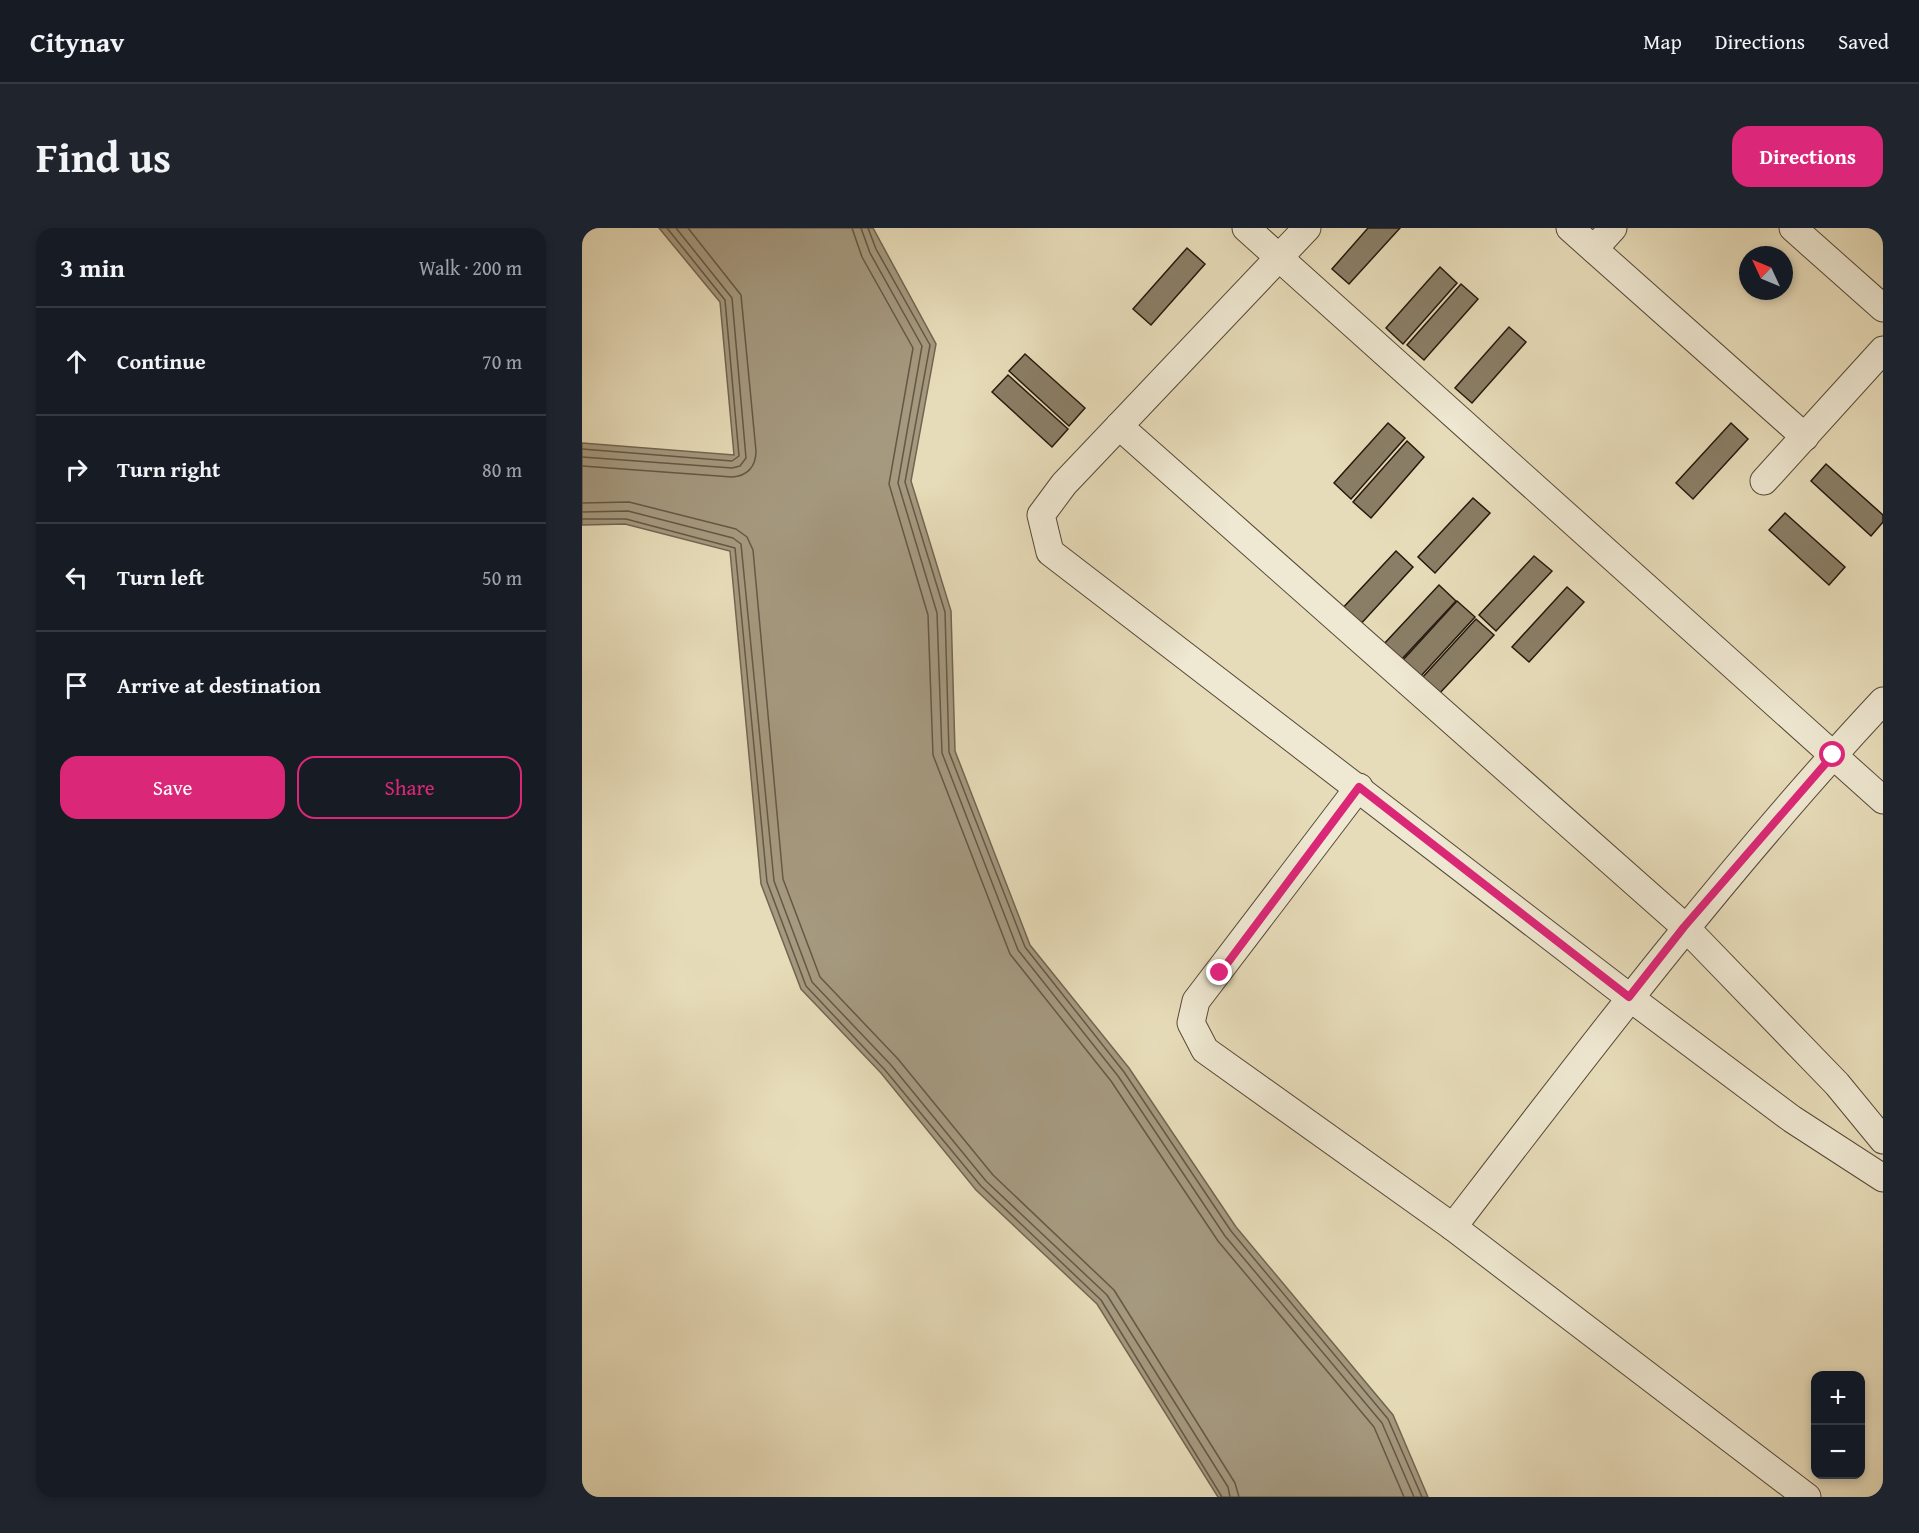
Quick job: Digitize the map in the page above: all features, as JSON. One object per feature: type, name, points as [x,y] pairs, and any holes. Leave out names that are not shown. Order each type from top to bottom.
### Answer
[{"type":"street","points":[[1246,228],[1883,800]]},
{"type":"street","points":[[1307,228],[1064,484],[1041,515],[1050,552],[1359,787],[1629,997],[1792,1119],[1883,1178]]},
{"type":"street","points":[[1570,228],[1805,436]]},
{"type":"street","points":[[1594,249],[1613,228]]},
{"type":"street","points":[[1793,228],[1883,308]]},
{"type":"street","points":[[1764,481],[1883,350]]},
{"type":"street","points":[[1119,426],[1684,927],[1837,1084],[1883,1140]]},
{"type":"street","points":[[1453,1227],[1684,927],[1833,755],[1883,701]]},
{"type":"street","points":[[1359,787],[1196,1001],[1191,1023],[1205,1050],[1453,1227],[1807,1497]]},
{"type":"water","points":[[659,228],[873,228],[936,344],[911,481],[951,611],[955,751],[1030,945],[1129,1068],[1236,1227],[1393,1415],[1428,1497],[1218,1497],[1097,1304],[976,1190],[881,1073],[801,989],[761,884],[730,551],[625,524],[582,525],[582,443],[734,455],[720,302]]},
{"type":"building","points":[[1368,228],[1400,228],[1349,284],[1332,269]]},
{"type":"building","points":[[1187,248],[1205,264],[1151,325],[1133,309]]},
{"type":"building","points":[[1440,267],[1457,283],[1403,344],[1386,328]]},
{"type":"building","points":[[1461,284],[1478,299],[1424,360],[1407,345]]},
{"type":"building","points":[[1509,327],[1526,342],[1472,403],[1455,388]]},
{"type":"building","points":[[1025,354],[1085,408],[1069,426],[1009,371]]},
{"type":"building","points":[[1008,375],[1068,429],[1052,447],[992,392]]},
{"type":"building","points":[[1388,423],[1405,438],[1351,499],[1334,483]]},
{"type":"building","points":[[1731,423],[1748,439],[1693,499],[1676,483]]},
{"type":"building","points":[[1407,441],[1424,457],[1371,518],[1353,502]]},
{"type":"building","points":[[1826,464],[1883,515],[1883,522],[1871,536],[1811,481]]},
{"type":"building","points":[[1473,498],[1490,513],[1435,573],[1418,557]]},
{"type":"building","points":[[1785,513],[1845,567],[1829,585],[1769,530]]},
{"type":"building","points":[[1396,551],[1413,567],[1358,627],[1340,611]]},
{"type":"building","points":[[1534,556],[1552,571],[1496,631],[1479,615]]},
{"type":"building","points":[[1439,585],[1456,601],[1400,661],[1383,645]]},
{"type":"building","points":[[1567,587],[1584,602],[1529,662],[1512,647]]},
{"type":"building","points":[[1457,601],[1475,617],[1420,677],[1402,661]]},
{"type":"building","points":[[1476,619],[1494,635],[1438,695],[1421,679]]},
{"type":"route","points":[[1220,973],[1359,787],[1629,997],[1684,927],[1833,755]]}]
